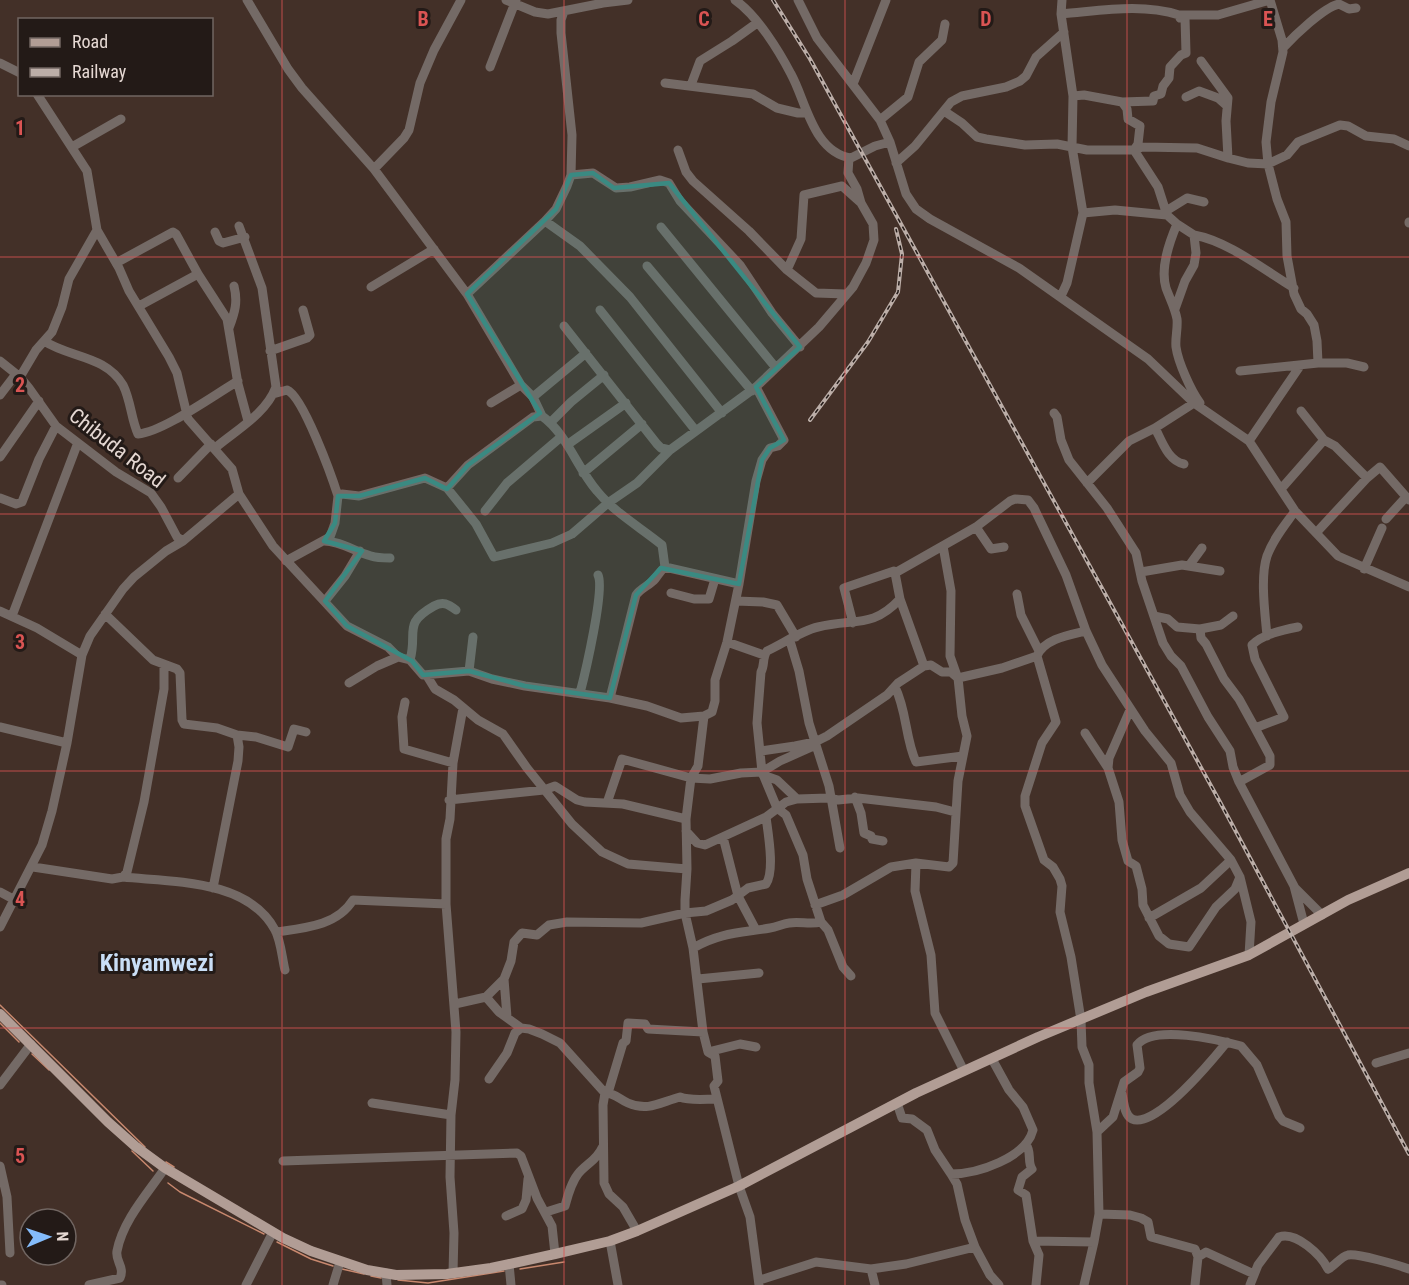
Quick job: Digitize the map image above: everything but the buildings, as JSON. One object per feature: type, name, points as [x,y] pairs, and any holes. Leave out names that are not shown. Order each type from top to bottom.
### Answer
[{"type":"main road","points":[[0,1014],[108,1122],[165,1168],[273,1232],[311,1251],[340,1262],[386,1273],[417,1275],[453,1273],[555,1254],[610,1241],[637,1231],[739,1186],[897,1103],[964,1071],[1146,992],[1249,955],[1348,900],[1409,873]]},
{"type":"street","points":[[247,0],[288,69],[302,88],[374,168],[468,294],[522,385],[532,397],[542,416],[551,422],[583,474],[608,503],[662,545],[665,567]]},
{"type":"street","points":[[374,168],[409,130],[420,83],[434,50],[461,0]]},
{"type":"street","points":[[490,67],[512,1],[548,14],[563,15],[603,3],[628,0]]},
{"type":"street","points":[[735,0],[757,23],[781,56],[792,76],[814,130],[830,147],[849,158]]},
{"type":"street","points":[[798,0],[817,38],[880,120],[890,142],[906,194],[921,214],[1019,268],[1062,296],[1148,359],[1206,413],[1249,441],[1295,511],[1338,556],[1409,587]]},
{"type":"street","points":[[853,84],[886,0]]},
{"type":"street","points":[[1062,0],[1061,14],[1073,96],[1072,147],[1083,213],[1062,296]]},
{"type":"street","points":[[1061,14],[1139,4],[1179,15],[1218,15],[1270,0],[1283,48],[1283,57],[1271,102],[1266,142],[1268,164],[1286,222],[1287,256],[1296,300],[1310,318],[1316,331],[1318,363]]},
{"type":"street","points":[[1283,48],[1330,7],[1339,4],[1349,9],[1356,8]]},
{"type":"street","points":[[468,294],[556,209],[571,175],[572,135],[563,15]]},
{"type":"street","points":[[1073,96],[1084,95],[1122,102],[1153,101],[1154,96],[1161,94],[1162,86],[1169,78],[1170,67],[1186,53],[1185,18],[1180,18],[1179,15]]},
{"type":"street","points":[[691,85],[700,61],[732,42],[757,23]]},
{"type":"street","points":[[880,120],[908,98],[915,68],[942,40],[945,24]]},
{"type":"street","points":[[896,163],[915,147],[951,102],[962,96],[1006,87],[1020,81],[1026,76],[1036,57],[1064,32]]},
{"type":"street","points":[[1201,61],[1228,98],[1228,158]]},
{"type":"street","points":[[0,63],[18,71]]},
{"type":"street","points":[[665,83],[753,94],[785,111],[807,113]]},
{"type":"street","points":[[1186,97],[1198,91],[1218,98],[1227,106]]},
{"type":"street","points":[[38,96],[87,171],[97,230],[177,373],[186,414],[232,469],[239,494],[273,546],[348,626],[388,647],[398,657],[410,660],[420,673],[427,676],[469,671],[514,684],[580,693],[647,706],[681,718],[705,717],[712,712],[715,701],[715,680],[727,642],[736,601],[753,496],[762,460],[770,447],[778,446],[784,440],[754,389],[648,266]]},
{"type":"street","points":[[1122,102],[1127,109],[1128,119],[1140,126],[1138,144],[1134,150]]},
{"type":"street","points":[[944,111],[978,138],[1025,145],[1057,144],[1104,150],[1134,150],[1142,147],[1197,148],[1248,163],[1268,164],[1287,155],[1298,142],[1340,125],[1348,126],[1366,136],[1394,140],[1409,146]]},
{"type":"street","points":[[72,147],[121,118]]},
{"type":"street","points":[[849,158],[890,142]]},
{"type":"street","points":[[678,150],[686,172],[693,181],[788,270],[816,293],[846,294]]},
{"type":"street","points":[[1134,150],[1158,187],[1166,213],[1177,224],[1194,236],[1207,238],[1224,246],[1294,288]]},
{"type":"street","points":[[338,496],[342,494],[359,496],[425,478],[447,488],[476,524],[496,558],[552,543],[572,534],[608,503],[637,483],[670,450],[754,389],[800,346],[853,287],[866,263],[874,240],[873,224],[848,173],[849,158]]},
{"type":"street","points":[[571,175],[593,173],[616,188],[660,180],[669,183],[680,201],[740,265],[772,313],[800,346]]},
{"type":"street","points":[[788,270],[801,239],[804,195],[842,186],[861,203]]},
{"type":"street","points":[[1083,213],[1115,210],[1166,213],[1188,198],[1204,202]]},
{"type":"street","points":[[545,221],[580,246],[630,297],[722,412]]},
{"type":"street","points":[[1177,224],[1166,260],[1166,287],[1175,309],[1178,327],[1176,350],[1194,396],[1206,413]]},
{"type":"street","points":[[178,478],[213,446],[248,421],[273,394],[276,382],[262,288],[239,226]]},
{"type":"street","points":[[661,227],[776,368]]},
{"type":"street","points":[[0,395],[52,332],[69,279],[97,230]]},
{"type":"street","points":[[116,263],[173,232],[178,236],[198,274],[227,320],[248,421]]},
{"type":"street","points":[[215,232],[219,241],[223,243],[245,237]]},
{"type":"street","points":[[1175,309],[1185,281],[1194,265],[1197,253],[1194,236]]},
{"type":"street","points":[[371,287],[434,249]]},
{"type":"street","points":[[139,306],[198,274]]},
{"type":"street","points":[[229,328],[236,308],[237,299],[234,286]]},
{"type":"street","points":[[270,351],[310,335],[303,310]]},
{"type":"street","points":[[600,310],[696,431]]},
{"type":"street","points":[[564,326],[661,448],[670,450]]},
{"type":"street","points":[[44,341],[53,347],[97,361],[109,368],[129,399],[138,434],[148,432],[186,414],[238,381]]},
{"type":"street","points":[[532,397],[586,353]]},
{"type":"street","name":"Chibuda Road","points":[[0,361],[18,376],[56,426],[77,445],[151,493],[177,537],[183,541]]},
{"type":"street","points":[[1240,371],[1318,363],[1347,363],[1364,367]]},
{"type":"street","points":[[1249,441],[1300,366]]},
{"type":"street","points":[[551,422],[604,375]]},
{"type":"street","points":[[491,403],[522,385]]},
{"type":"street","points":[[273,394],[287,390],[295,395],[311,426],[338,496],[335,523],[330,537],[286,561]]},
{"type":"street","points":[[0,457],[39,401]]},
{"type":"street","points":[[485,511],[507,483],[564,441],[626,403]]},
{"type":"street","points":[[1088,483],[1129,441],[1155,428],[1194,403]]},
{"type":"street","points":[[1301,411],[1324,440],[1335,446],[1367,478]]},
{"type":"street","points":[[1054,413],[1067,455],[1127,537],[1136,553],[1163,643],[1181,666],[1208,717],[1230,751],[1239,782],[1294,886],[1304,924]]},
{"type":"street","points":[[447,488],[468,465],[496,443],[533,417],[542,416]]},
{"type":"street","points":[[583,474],[642,424]]},
{"type":"street","points":[[0,498],[16,504],[22,502],[56,426]]},
{"type":"street","points":[[1155,428],[1171,456],[1176,462],[1184,464]]},
{"type":"street","points":[[1281,489],[1324,440]]},
{"type":"street","points":[[12,616],[77,445]]},
{"type":"street","points":[[1316,533],[1380,467],[1408,498],[1384,523],[1364,569]]},
{"type":"street","points":[[0,927],[33,867],[42,845],[67,743],[82,655],[90,636],[134,577],[166,551],[183,541],[239,494]]},
{"type":"street","points":[[957,677],[951,672],[942,672],[927,666],[900,599],[895,573],[976,527],[1010,501],[1028,500],[1042,522],[1066,575],[1086,631],[1102,665],[1130,710],[1171,763],[1180,795],[1190,812],[1231,860],[1240,877],[1251,922],[1249,955]]},
{"type":"street","points":[[1267,636],[1266,558],[1273,542],[1295,511]]},
{"type":"street","points":[[976,527],[991,549],[1004,546]]},
{"type":"street","points":[[324,542],[331,541],[372,557],[390,558]]},
{"type":"street","points":[[815,905],[843,895],[891,867],[916,863],[952,866],[958,781],[967,736],[951,656],[951,591],[943,546]]},
{"type":"street","points":[[1191,566],[1202,548]]},
{"type":"street","points":[[325,601],[360,552]]},
{"type":"street","points":[[1141,572],[1173,566],[1191,566],[1220,571]]},
{"type":"street","points":[[665,567],[739,584]]},
{"type":"street","points":[[610,698],[636,595],[665,567]]},
{"type":"street","points":[[853,623],[844,588],[894,571]]},
{"type":"street","points":[[580,693],[601,587],[598,575]]},
{"type":"street","points":[[671,594],[694,599],[709,599],[715,579]]},
{"type":"street","points":[[1017,594],[1021,615],[1038,654],[1056,722],[1042,743],[1024,796],[1025,806],[1044,860],[1053,867],[1062,886],[1060,912],[1071,957],[1081,1020],[1082,1047],[1089,1065],[1089,1083],[1097,1132],[1099,1214],[1084,1285]]},
{"type":"street","points":[[851,976],[843,967],[828,930],[821,922],[807,879],[803,855],[787,817],[777,808],[763,773],[757,716],[760,704],[760,672],[764,667],[764,655],[767,651],[817,627],[875,619],[900,599]]},
{"type":"street","points":[[736,601],[777,605],[793,639],[815,743],[832,800],[840,848]]},
{"type":"street","points":[[410,660],[412,630],[418,616],[439,603],[448,604],[456,610]]},
{"type":"street","points":[[0,611],[37,628],[82,655]]},
{"type":"street","points":[[105,614],[153,660],[177,669],[180,673],[183,722],[217,728],[237,735],[256,737],[288,747],[294,729],[306,732]]},
{"type":"street","points":[[1154,616],[1168,619],[1177,627],[1200,629],[1221,625],[1233,616]]},
{"type":"street","points":[[1255,728],[1284,717],[1252,650],[1253,643],[1267,636],[1298,627]]},
{"type":"street","points":[[1200,629],[1201,638],[1224,679],[1236,694],[1269,756],[1269,765],[1239,782]]},
{"type":"street","points":[[957,677],[1002,668],[1038,654],[1044,646],[1060,638],[1086,631]]},
{"type":"street","points":[[469,671],[473,637]]},
{"type":"street","points":[[727,642],[764,655]]},
{"type":"street","points":[[763,773],[780,761],[827,736],[927,666],[951,656]]},
{"type":"street","points":[[349,683],[377,666],[398,657]]},
{"type":"street","points":[[123,877],[127,872],[137,837],[144,802],[164,690],[164,666]]},
{"type":"street","points":[[427,676],[435,688],[502,734],[544,790],[589,842],[615,859],[628,864],[687,869]]},
{"type":"street","points":[[895,687],[902,701],[916,762],[963,756]]},
{"type":"street","points":[[405,702],[402,717],[404,749],[453,763]]},
{"type":"street","points":[[453,1273],[454,1233],[450,1155],[455,1004],[446,904],[446,839],[450,819],[449,800],[453,763],[464,708]]},
{"type":"street","points":[[1108,768],[1109,758],[1130,710]]},
{"type":"street","points":[[705,717],[698,766],[691,778],[686,819],[685,913],[698,979],[703,1032],[708,1052],[715,1056],[718,1081],[714,1086],[739,1186],[750,1217],[760,1282],[819,1262],[871,1269],[906,1264],[975,1247]]},
{"type":"street","points":[[0,727],[67,743]]},
{"type":"street","points":[[1085,733],[1108,768],[1119,802],[1122,840],[1128,861],[1136,866],[1142,889],[1143,905],[1159,936],[1169,944],[1189,946],[1216,907],[1235,889],[1240,877]]},
{"type":"street","points":[[213,888],[238,761],[237,735]]},
{"type":"street","points":[[761,752],[815,743]]},
{"type":"street","points":[[607,803],[622,759],[691,778],[710,779],[741,773],[763,773],[777,780],[797,799]]},
{"type":"street","points":[[449,800],[544,790],[555,786],[577,800],[631,806],[686,819]]},
{"type":"street","points":[[686,831],[701,845],[710,844],[766,817],[789,801],[797,799],[828,798],[832,800],[855,797],[936,807],[956,812]]},
{"type":"street","points":[[855,797],[861,813],[864,833],[871,836],[872,840],[883,841]]},
{"type":"street","points":[[455,1004],[486,997],[504,979],[511,961],[514,942],[522,933],[537,935],[549,925],[567,922],[641,923],[685,913],[706,911],[738,896],[748,888],[763,886],[768,881],[769,841],[766,817]]},
{"type":"street","points":[[723,837],[738,896],[756,930]]},
{"type":"street","points":[[1149,918],[1201,888],[1231,860]]},
{"type":"street","points":[[916,863],[915,891],[932,955],[935,1013],[964,1071]]},
{"type":"street","points":[[33,867],[112,879],[123,877],[172,880],[213,888],[249,902],[269,921],[276,932],[285,970]]},
{"type":"street","points":[[1294,886],[1322,915]]},
{"type":"street","points":[[0,892],[15,900]]},
{"type":"street","points":[[276,932],[331,920],[348,909],[353,900],[446,904]]},
{"type":"street","points":[[693,948],[719,936],[737,932],[774,928],[790,922],[812,925],[821,922]]},
{"type":"street","points":[[698,979],[759,973]]},
{"type":"street","points":[[504,979],[507,1017]]},
{"type":"street","points":[[486,997],[521,1028],[542,1034],[560,1044],[607,1093],[612,1093],[631,1104],[650,1108],[680,1097],[717,1099]]},
{"type":"street","points":[[637,1231],[623,1207],[606,1189],[603,1172],[603,1105],[623,1043],[626,1041],[628,1023],[645,1024],[648,1029],[703,1032]]},
{"type":"street","points":[[489,1079],[507,1053],[515,1033],[521,1028]]},
{"type":"street","points":[[1097,1132],[1113,1117],[1125,1082],[1140,1068],[1137,1045],[1141,1040],[1157,1035],[1177,1035],[1241,1046],[1247,1050],[1257,1065],[1279,1116],[1283,1121],[1300,1128]]},
{"type":"street","points":[[1122,1094],[1126,1113],[1132,1119],[1141,1120],[1157,1112],[1183,1092],[1199,1077],[1227,1042]]},
{"type":"street","points":[[0,1085],[30,1044]]},
{"type":"street","points":[[708,1052],[740,1044],[756,1047]]},
{"type":"street","points":[[1376,1063],[1409,1053]]},
{"type":"street","points":[[951,1174],[963,1174],[991,1167],[1026,1145],[1033,1133],[1031,1122],[1023,1107],[1009,1090],[992,1059]]},
{"type":"street","points":[[372,1103],[451,1115]]},
{"type":"street","points":[[897,1103],[902,1118],[912,1119],[927,1130],[935,1150],[957,1184],[965,1220],[975,1247],[990,1275],[999,1285]]},
{"type":"street","points":[[546,1212],[565,1206],[575,1179],[580,1171],[595,1160],[601,1152],[603,1143]]},
{"type":"street","points":[[1026,1145],[1030,1153],[1029,1165],[1032,1169],[1022,1177],[1018,1190],[1026,1195],[1033,1241],[1039,1255],[1036,1285]]},
{"type":"street","points":[[283,1161],[517,1153],[521,1156],[552,1226],[555,1254]]},
{"type":"street","points":[[0,1166],[7,1197],[10,1253]]},
{"type":"street","points":[[88,1285],[120,1281],[122,1268],[117,1256],[124,1228],[165,1168]]},
{"type":"street","points":[[506,1216],[522,1209],[525,1204],[528,1173]]},
{"type":"street","points":[[1099,1214],[1141,1218],[1148,1222],[1151,1237],[1195,1249],[1198,1257],[1195,1285]]},
{"type":"street","points":[[246,1285],[273,1232]]},
{"type":"street","points":[[1250,1285],[1254,1274],[1279,1238],[1284,1235],[1291,1236],[1315,1251],[1328,1269],[1348,1255],[1389,1262],[1409,1269]]},
{"type":"street","points":[[610,1241],[618,1285]]},
{"type":"street","points":[[1033,1241],[1094,1242]]},
{"type":"street","points":[[1198,1257],[1206,1252],[1254,1274]]},
{"type":"street","points":[[333,1285],[340,1262]]},
{"type":"street","points":[[509,1264],[511,1285]]},
{"type":"street","points":[[871,1269],[874,1285]]},
{"type":"street","points":[[386,1273],[387,1285]]},
{"type":"highlighted area","points":[[593,173],[614,188],[669,183],[800,347],[756,387],[784,440],[770,448],[762,460],[739,584],[661,568],[636,595],[610,698],[525,686],[469,671],[423,675],[412,661],[347,626],[325,601],[362,551],[324,541],[335,523],[338,496],[359,496],[425,478],[447,489],[468,465],[540,413],[467,294],[556,209],[571,175]]},
{"type":"waterway","points":[[0,1005],[145,1147]]},
{"type":"waterway","points":[[0,1023],[19,1042]]},
{"type":"waterway","points":[[32,1054],[49,1070]]},
{"type":"waterway","points":[[132,1151],[153,1171]]},
{"type":"waterway","points":[[166,1162],[174,1167]]},
{"type":"waterway","points":[[168,1183],[180,1192],[264,1234]]},
{"type":"waterway","points":[[277,1242],[311,1259],[333,1266]]},
{"type":"waterway","points":[[520,1269],[564,1262]]},
{"type":"waterway","points":[[342,1269],[364,1274]]},
{"type":"waterway","points":[[398,1280],[428,1283],[504,1271]]},
{"type":"waterway","points":[[371,1276],[381,1278]]},
{"type":"railway","points":[[773,0],[810,59],[1220,802],[1409,1154]]},
{"type":"railway","points":[[810,420],[868,342],[898,292],[902,254],[896,229]]},
{"type":"district","name":"Kinyamwezi","points":[[157,963]]}]
